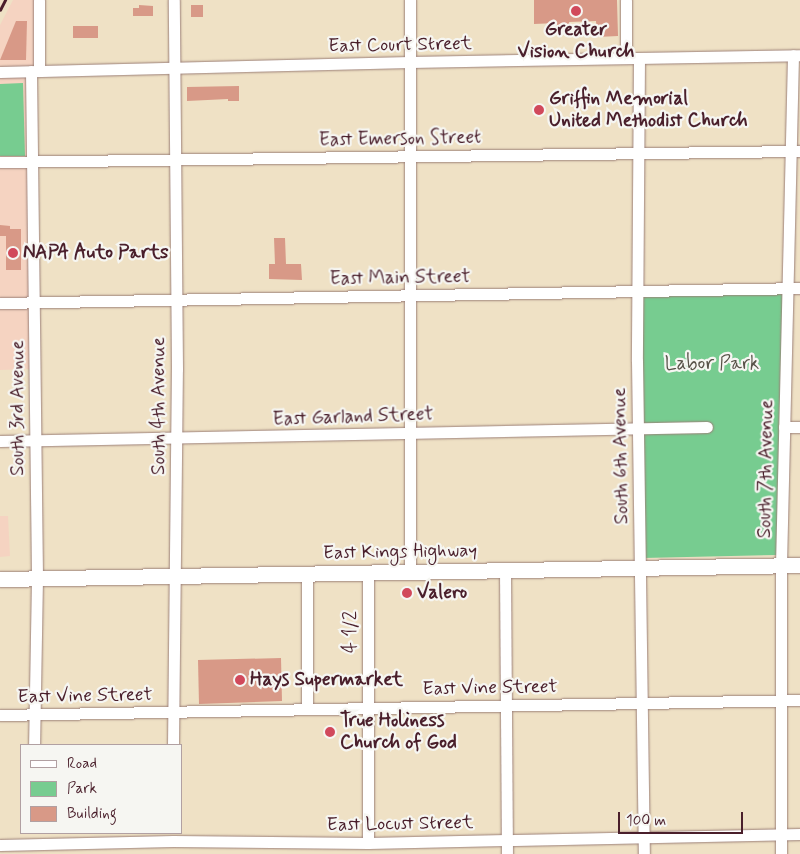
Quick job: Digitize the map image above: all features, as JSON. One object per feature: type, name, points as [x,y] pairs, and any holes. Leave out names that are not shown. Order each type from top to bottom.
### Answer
[{"type":"main road","name":"East Kings Highway","points":[[0,579],[800,565]]},
{"type":"street","name":"South 3rd Avenue","points":[[34,744],[37,578],[33,162],[39,0]]},
{"type":"street","name":"South 4th Avenue","points":[[173,744],[176,299],[174,0]]},
{"type":"street","points":[[410,0],[410,572]]},
{"type":"street","points":[[626,0],[626,58]]},
{"type":"street","name":"East Court Street","points":[[0,72],[796,55]]},
{"type":"street","name":"South 7th Avenue","points":[[781,854],[781,565],[787,288],[796,151],[796,55]]},
{"type":"street","name":"South 6th Avenue","points":[[639,58],[637,292],[642,568],[644,854]]},
{"type":"street","name":"East Emerson Street","points":[[0,162],[796,151]]},
{"type":"street","name":"East Main Street","points":[[0,302],[800,288]]},
{"type":"street","name":"East Garland Street","points":[[0,441],[707,427]]},
{"type":"street","points":[[784,427],[800,427]]},
{"type":"street","points":[[505,570],[507,854]]},
{"type":"street","name":"4 1/2","points":[[368,572],[368,842]]},
{"type":"street","points":[[307,573],[307,709]]},
{"type":"street","name":"East Vine Street","points":[[0,715],[800,700]]},
{"type":"street","name":"East Locust Street","points":[[0,845],[34,838],[173,837],[368,842],[800,834]]},
{"type":"shaded area","points":[[13,0],[36,0],[35,68],[0,69],[0,25]]},
{"type":"shaded area","points":[[27,74],[30,369],[0,370],[0,75]]},
{"type":"shaded area","points":[[0,516],[8,516],[10,556],[0,557]]},
{"type":"green space","points":[[23,83],[25,156],[0,156],[0,84]]},
{"type":"green space","name":"Labor Park","points":[[783,292],[778,555],[643,558],[642,297]]},
{"type":"building","name":"Greater Vision Church","points":[[534,0],[617,0],[618,36],[597,37],[596,21],[569,22],[570,29],[557,29],[557,23],[534,24]]},
{"type":"building","points":[[139,5],[153,6],[153,16],[133,16],[133,8],[139,8]]},
{"type":"building","points":[[191,5],[203,5],[203,17],[191,17]]},
{"type":"building","points":[[16,21],[27,21],[26,60],[0,60]]},
{"type":"building","points":[[73,26],[98,26],[98,38],[73,38]]},
{"type":"building","points":[[239,86],[239,101],[228,101],[228,99],[187,101],[187,87]]},
{"type":"building","name":"NAPA Auto Parts","points":[[0,225],[10,226],[10,229],[21,229],[21,270],[6,270],[6,236],[0,236]]},
{"type":"building","points":[[274,238],[285,238],[286,264],[301,264],[302,280],[269,279],[269,264],[275,264]]},
{"type":"building","name":"Hays Supermarket","points":[[281,658],[282,701],[199,704],[198,660]]},
{"type":"railway","points":[[0,10],[5,0]]},
{"type":"place","name":"Greater Vision Church","points":[[576,11]]},
{"type":"place","name":"Griffin Memorial United Methodist Church","points":[[539,110]]},
{"type":"place","name":"NAPA Auto Parts","points":[[13,253]]},
{"type":"place","name":"Valero","points":[[407,593]]},
{"type":"place","name":"Hays Supermarket","points":[[240,680]]},
{"type":"place","name":"True Holiness Church of God","points":[[330,732]]}]
